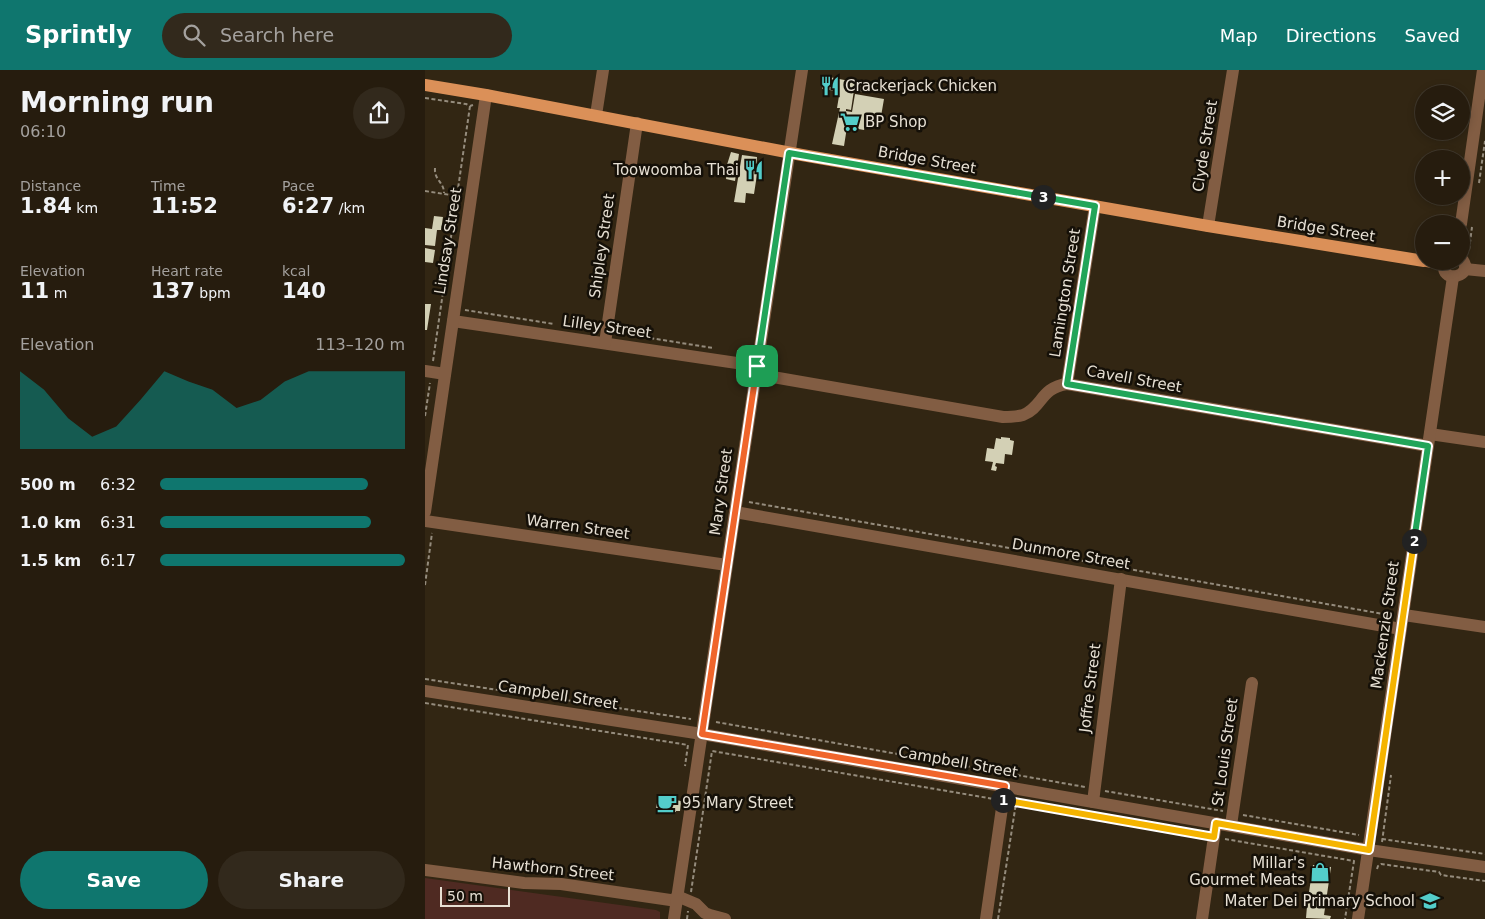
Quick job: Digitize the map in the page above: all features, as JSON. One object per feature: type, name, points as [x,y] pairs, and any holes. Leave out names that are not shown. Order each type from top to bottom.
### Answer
[{"type":"main road","name":"Bridge Street","points":[[425,85],[596,115],[789,153],[1208,226],[1415,259]]},
{"type":"street","points":[[596,115],[603,70]]},
{"type":"street","name":"Mary Street","points":[[674,919],[802,70]]},
{"type":"street","name":"Clyde Street","points":[[1208,226],[1233,70]]},
{"type":"street","points":[[1463,215],[1480,132],[1483,70]]},
{"type":"street","name":"Lindsay Street","points":[[425,512],[487,95]]},
{"type":"street","name":"Shipley Street","points":[[605,343],[637,123]]},
{"type":"street","name":"Lamington Street","points":[[1067,384],[1095,206]]},
{"type":"street","points":[[1470,266],[1485,272]]},
{"type":"street","points":[[1444,270],[1446,274],[1453,277],[1461,275],[1462,270]]},
{"type":"street","name":"Mackenzie Street","points":[[1358,919],[1453,277]]},
{"type":"street","name":"Lilley Street","points":[[453,321],[605,343],[757,370]]},
{"type":"street","name":"Cavell Street","points":[[757,370],[1003,417],[1024,415],[1050,389],[1067,384],[1429,440],[1485,442]]},
{"type":"street","points":[[428,371],[445,374]]},
{"type":"street","name":"Dunmore Street","points":[[735,512],[1401,629]]},
{"type":"street","name":"Warren Street","points":[[425,521],[727,565]]},
{"type":"street","name":"Joffre Street","points":[[1093,795],[1121,579]]},
{"type":"street","points":[[1403,615],[1485,627]]},
{"type":"street","name":"St Louis Street","points":[[1232,819],[1252,683]]},
{"type":"street","name":"Campbell Street","points":[[425,691],[702,734],[1005,786],[1093,795],[1216,823],[1232,819],[1369,850],[1485,867]]},
{"type":"street","points":[[986,919],[1009,802],[1005,786]]},
{"type":"street","points":[[1202,919],[1216,823]]},
{"type":"street","name":"Hawthorn Street","points":[[425,870],[524,883],[561,884],[690,900]]},
{"type":"street","points":[[690,900],[705,913],[715,918],[725,919]]},
{"type":"path","points":[[425,98],[472,105],[428,371],[425,416]]},
{"type":"path","points":[[435,168],[436,177],[443,188],[444,194]]},
{"type":"path","points":[[425,191],[457,196]]},
{"type":"path","points":[[749,502],[1389,615]]},
{"type":"path","points":[[425,679],[691,719]]},
{"type":"path","points":[[425,703],[688,745]]},
{"type":"path","points":[[716,722],[1093,795],[1232,819],[1359,835]]},
{"type":"path","points":[[687,919],[712,751],[1354,861],[1345,919]]},
{"type":"path","points":[[998,919],[1009,802]]},
{"type":"path","points":[[1382,839],[1485,854]]},
{"type":"path","points":[[1377,870],[1381,864],[1485,881]]},
{"type":"shaded area","points":[[425,878],[656,910],[660,912],[660,919],[425,919]]},
{"type":"building","points":[[824,76],[870,85],[868,93],[854,90],[851,110],[846,109],[846,111],[852,112],[855,94],[884,99],[879,128],[865,126],[864,130],[847,127],[844,146],[832,144],[840,108],[837,108],[839,96],[836,91],[822,89]]},
{"type":"building","points":[[731,152],[739,154],[735,181],[726,179],[728,169],[726,168]]},
{"type":"building","points":[[742,155],[757,157],[756,168],[758,168],[754,194],[746,193],[745,203],[734,202]]},
{"type":"building","points":[[434,216],[443,217],[441,230],[437,230],[435,246],[425,245],[425,228],[432,229]]},
{"type":"building","points":[[425,248],[435,250],[433,263],[425,262]]},
{"type":"building","points":[[425,304],[431,304],[427,330],[425,330]]},
{"type":"building","points":[[1001,437],[1010,438],[1010,440],[1014,441],[1012,455],[1005,454],[1004,464],[996,463],[996,471],[991,470],[993,462],[985,461],[987,448],[994,449],[996,438],[1001,439]]},
{"type":"building","points":[[658,797],[681,801],[680,811],[656,809]]},
{"type":"building","points":[[1313,865],[1331,867],[1324,915],[1331,916],[1330,919],[1306,918],[1307,906],[1303,905],[1305,899],[1308,899]]},
{"type":"place","name":"Crackerjack Chicken","points":[[830,86]]},
{"type":"place","name":"BP Shop","points":[[850,122]]},
{"type":"place","name":"Toowoomba Thai","points":[[754,170]]},
{"type":"place","name":"95 Mary Street","points":[[667,803]]},
{"type":"place","name":"Millar's Gourmet Meats","points":[[1320,872]]},
{"type":"place","name":"Mater Dei Primary School","points":[[1430,901]]},
{"type":"route","points":[[789,153],[1095,206],[1067,384],[1428,446],[1369,850],[1216,823],[1214,837],[1003,801],[1005,786],[702,734],[757,366],[789,153]]}]
